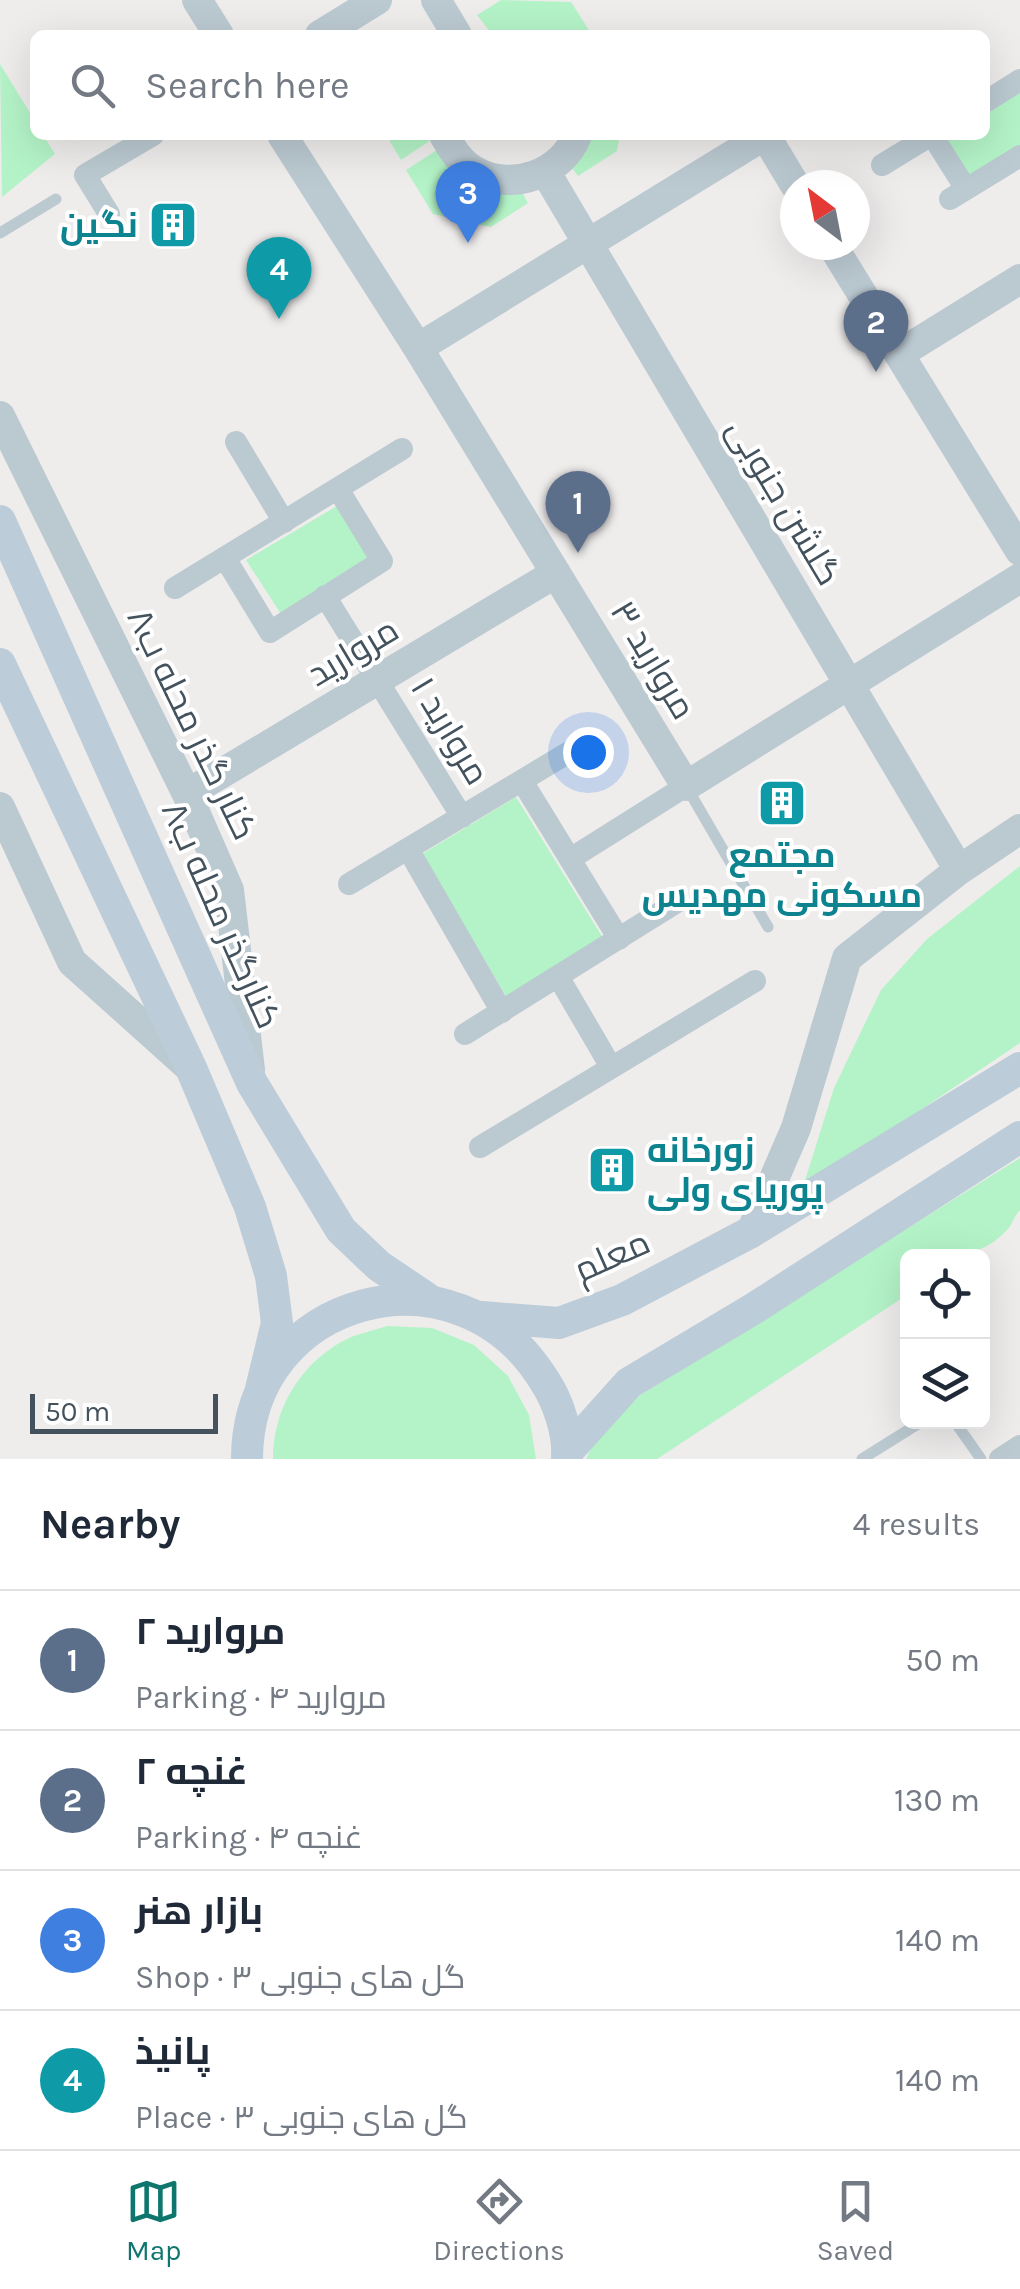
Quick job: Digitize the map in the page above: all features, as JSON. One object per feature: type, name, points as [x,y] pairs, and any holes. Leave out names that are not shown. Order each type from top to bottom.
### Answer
[{"type":"main road","name":"کنارگذر محله ب۸","points":[[0,521],[252,1083],[342,1230],[379,1266],[428,1300]]},
{"type":"main road","points":[[0,664],[191,1068],[250,1206],[270,1276],[277,1324],[242,1452]]},
{"type":"main road","name":"معلم","points":[[482,1317],[559,1322],[622,1300],[751,1232],[1020,1068]]},
{"type":"main road","points":[[567,1456],[629,1383],[753,1309],[1020,1138]]},
{"type":"main road","points":[[261,1390],[290,1348],[330,1318],[378,1301],[428,1300],[482,1317],[526,1351],[556,1398],[567,1456]]},
{"type":"street","points":[[197,0],[216,30]]},
{"type":"street","points":[[328,30],[377,0]]},
{"type":"street","points":[[436,0],[455,30]]},
{"type":"street","points":[[990,99],[1020,80]]},
{"type":"street","points":[[108,214],[85,175],[144,140]]},
{"type":"street","name":"مروارید ۳","points":[[285,140],[418,348],[686,786]]},
{"type":"street","points":[[447,140],[456,156],[474,171],[496,179],[519,180],[545,172],[561,160],[574,140]]},
{"type":"street","points":[[418,348],[758,140]]},
{"type":"street","points":[[768,140],[787,170]]},
{"type":"street","points":[[882,165],[924,140]]},
{"type":"street","points":[[934,140],[958,194],[1018,161]]},
{"type":"street","name":"گلشن جنوبی","points":[[545,172],[959,870]]},
{"type":"street","points":[[841,260],[1020,551]]},
{"type":"street","points":[[900,354],[1020,279]]},
{"type":"street","name":"کنار گذر محله ب۸","points":[[0,416],[187,794],[229,890],[252,1083]]},
{"type":"street","points":[[236,442],[284,522]]},
{"type":"street","points":[[175,588],[402,449]]},
{"type":"street","points":[[225,558],[270,632],[382,561],[338,489]]},
{"type":"street","name":"مروارید","points":[[187,794],[556,573]]},
{"type":"street","points":[[570,859],[1020,578]]},
{"type":"street","name":"مروارید ۱","points":[[325,596],[462,817]]},
{"type":"street","points":[[349,884],[576,748]]},
{"type":"street","points":[[522,781],[619,939]]},
{"type":"street","points":[[0,807],[72,962],[191,1068]]},
{"type":"street","points":[[751,1232],[796,1128],[847,958],[959,870],[1020,829]]},
{"type":"street","points":[[408,850],[502,1012]]},
{"type":"street","points":[[465,1034],[677,902]]},
{"type":"street","points":[[559,978],[611,1067]]},
{"type":"street","points":[[480,1147],[755,981]]},
{"type":"street","points":[[1000,1459],[1020,1446]]},
{"type":"lane","points":[[0,234],[56,199]]},
{"type":"lane","points":[[686,786],[768,927]]},
{"type":"lane","points":[[862,1459],[911,1429]]},
{"type":"lane","points":[[960,1429],[981,1459]]},
{"type":"green space","points":[[501,0],[571,2],[589,30],[489,30],[477,15]]},
{"type":"green space","points":[[0,64],[30,113],[30,140],[46,140],[55,154],[2,197]]},
{"type":"green space","points":[[1020,85],[1020,150],[970,181],[944,140],[990,140],[990,104]]},
{"type":"green space","points":[[389,140],[431,140],[401,160]]},
{"type":"green space","points":[[578,140],[619,140],[617,151],[578,176],[567,161]]},
{"type":"green space","points":[[437,150],[518,185],[528,203],[491,227],[433,214],[406,170]]},
{"type":"green space","points":[[337,506],[369,558],[281,614],[246,560]]},
{"type":"green space","points":[[516,797],[603,938],[507,998],[422,854]]},
{"type":"green space","points":[[1020,866],[1020,1043],[802,1190],[834,1088],[881,990],[927,939]]},
{"type":"green space","points":[[1020,1158],[1020,1210],[996,1240],[980,1249],[900,1249],[900,1300],[657,1459],[586,1459],[594,1441],[639,1396]]},
{"type":"green space","points":[[387,1326],[432,1328],[474,1345],[508,1376],[529,1415],[536,1459],[273,1459],[283,1407],[301,1377],[341,1342]]},
{"type":"place","name":"نگین","points":[[173,225]]},
{"type":"place","name":"بازار هنر","points":[[468,243]]},
{"type":"place","name":"پانیذ","points":[[279,319]]},
{"type":"place","name":"غنچه ۲","points":[[876,372]]},
{"type":"place","name":"مروارید ۲","points":[[578,553]]},
{"type":"place","name":"مجتمع مسکونی مهدیس","points":[[782,803]]},
{"type":"place","name":"زورخانه پوریای ولی","points":[[612,1170]]}]
